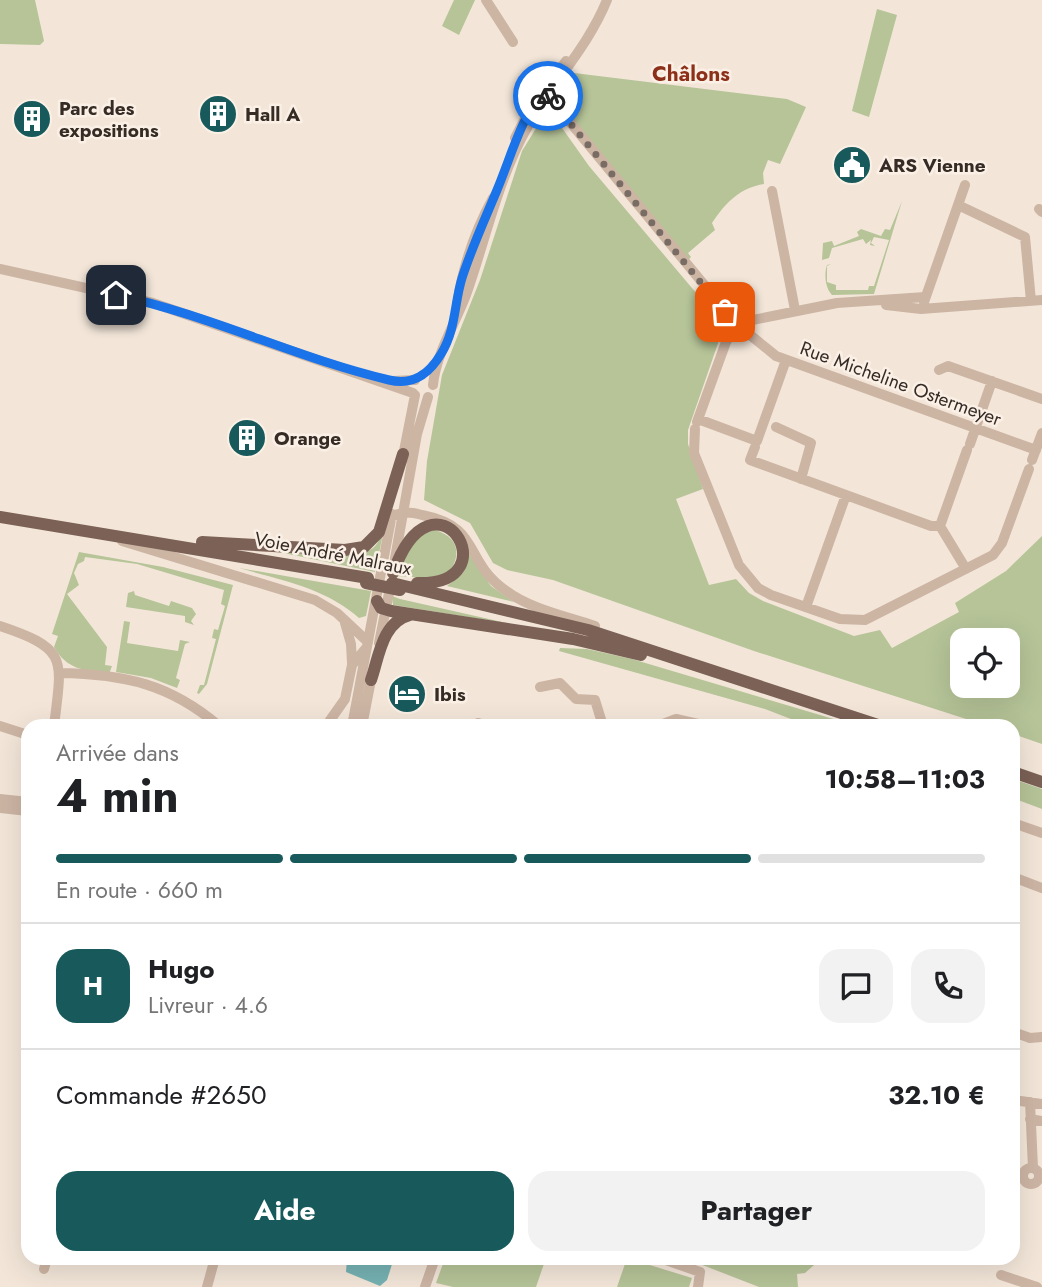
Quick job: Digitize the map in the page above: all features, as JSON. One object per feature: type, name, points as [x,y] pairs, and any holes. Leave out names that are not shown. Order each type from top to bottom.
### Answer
[{"type":"main road","points":[[187,546],[210,542],[361,549],[379,532],[403,454]]},
{"type":"main road","name":"Voie André Malraux","points":[[0,520],[187,546],[367,581]]},
{"type":"main road","name":"Voie André Malraux","points":[[0,520],[367,581],[397,583],[653,652],[859,719]]},
{"type":"main road","points":[[441,525],[456,534],[463,556],[461,566],[452,578],[437,583],[397,583],[402,548],[421,527],[441,525]]},
{"type":"main road","points":[[381,606],[414,615],[573,639],[712,671]]},
{"type":"main road","points":[[371,680],[386,634],[402,617],[414,615]]},
{"type":"main road","points":[[1020,774],[1042,782]]},
{"type":"street","points":[[486,0],[513,42]]},
{"type":"street","points":[[453,327],[461,280],[515,150],[546,93],[595,25],[607,0]]},
{"type":"street","points":[[546,93],[739,326],[726,342],[696,423],[694,453],[746,576],[771,595],[840,619],[865,620],[999,550],[1042,433]]},
{"type":"street","points":[[921,309],[965,185]]},
{"type":"street","points":[[772,191],[795,310]]},
{"type":"street","points":[[958,205],[1021,234],[1027,241],[1036,301]]},
{"type":"street","points":[[353,719],[371,627],[397,583],[403,512],[421,414],[433,385],[441,354],[462,304],[478,243]]},
{"type":"street","points":[[0,269],[153,303],[428,397]]},
{"type":"street","name":"Rue Micheline Ostermeyer","points":[[739,326],[795,310],[862,300],[925,297]]},
{"type":"street","name":"Rue Micheline Ostermeyer","points":[[862,300],[921,309],[1036,301]]},
{"type":"street","name":"Rue Micheline Ostermeyer","points":[[739,326],[772,354],[975,429],[1032,460]]},
{"type":"street","points":[[363,719],[383,623],[381,606],[391,517],[414,394],[418,379],[441,354]]},
{"type":"street","points":[[786,360],[770,425],[756,444],[750,460],[931,526],[940,526]]},
{"type":"street","name":"Rue Micheline Ostermeyer","points":[[939,370],[948,366],[1042,399]]},
{"type":"street","points":[[350,371],[392,381],[429,379],[433,385]]},
{"type":"street","points":[[350,371],[401,392],[412,408]]},
{"type":"street","points":[[940,526],[992,381]]},
{"type":"street","points":[[696,423],[756,444]]},
{"type":"street","points":[[770,425],[811,443],[801,478]]},
{"type":"street","points":[[806,607],[846,495]]},
{"type":"street","points":[[391,517],[403,512],[454,524],[485,572],[513,596],[712,671]]},
{"type":"street","points":[[940,526],[966,569]]},
{"type":"street","points":[[122,541],[315,600],[342,617],[371,627],[383,623]]},
{"type":"street","points":[[342,617],[368,644]]},
{"type":"street","points":[[331,719],[345,699],[352,665],[350,635],[342,617]]},
{"type":"street","points":[[0,626],[41,640],[53,655],[60,673],[55,719]]},
{"type":"street","points":[[352,665],[368,644]]},
{"type":"street","points":[[60,673],[163,688],[210,719]]},
{"type":"street","points":[[540,687],[560,683],[575,698],[595,700],[601,719]]},
{"type":"street","points":[[0,726],[21,733]]},
{"type":"street","points":[[0,799],[21,801]]},
{"type":"street","points":[[0,808],[21,810]]},
{"type":"street","points":[[1020,826],[1042,833]]},
{"type":"street","points":[[1020,880],[1042,888]]},
{"type":"street","points":[[1020,1034],[1030,1038],[1042,1037]]},
{"type":"street","points":[[1020,1101],[1042,1104]]},
{"type":"street","points":[[1030,1102],[1033,1168]]},
{"type":"street","points":[[1030,1119],[1042,1121]]},
{"type":"street","points":[[207,1287],[213,1265]]},
{"type":"street","points":[[425,1287],[433,1265]]},
{"type":"street","points":[[680,1265],[700,1272],[698,1287]]},
{"type":"street","points":[[1001,1275],[1037,1287]]},
{"type":"green space","points":[[0,0],[35,0],[44,41],[40,45],[0,44]]},
{"type":"green space","points":[[454,0],[475,0],[459,35],[442,26]]},
{"type":"green space","points":[[877,9],[897,15],[869,117],[852,111]]},
{"type":"green space","points":[[574,73],[787,99],[806,107],[780,164],[768,160],[763,173],[764,184],[748,189],[728,202],[712,223],[715,230],[688,253],[691,257],[688,260],[561,105],[561,86],[566,78]]},
{"type":"green space","points":[[543,117],[555,118],[589,166],[724,326],[688,430],[688,444],[703,489],[676,499],[709,585],[736,579],[749,593],[763,601],[854,636],[880,630],[892,648],[959,612],[955,603],[1006,571],[1042,536],[1042,744],[1020,736],[1020,719],[966,719],[754,651],[553,580],[507,570],[493,563],[470,523],[424,500],[427,461],[442,375],[480,280],[522,151]]},
{"type":"green space","points":[[902,201],[874,294],[832,295],[826,281],[827,265],[831,264],[827,266],[827,282],[836,285],[836,290],[868,290],[869,286],[874,286],[889,240],[874,237],[871,243],[875,246],[870,245],[871,240],[866,244],[863,239],[832,248],[829,258],[822,260],[823,243],[832,241],[834,246],[859,236],[857,232],[861,229],[881,236],[885,229],[890,230]]},
{"type":"green space","points":[[387,515],[375,572],[269,550],[325,556],[368,551],[378,542]]},
{"type":"green space","points":[[435,530],[449,537],[456,548],[455,560],[448,574],[429,578],[396,576],[415,537]]},
{"type":"green space","points":[[467,551],[491,586],[514,602],[447,586],[463,573]]},
{"type":"green space","points":[[79,552],[163,567],[233,585],[207,684],[199,694],[197,693],[200,685],[204,685],[216,639],[212,638],[214,629],[218,630],[225,606],[221,604],[224,590],[137,564],[85,557],[74,573],[79,585],[67,594],[107,647],[105,665],[112,666],[109,674],[84,670],[71,665],[59,655],[54,647],[58,636],[52,634]]},
{"type":"green space","points":[[239,568],[371,591],[366,616],[359,618],[318,592]]},
{"type":"green space","points":[[134,591],[135,595],[169,606],[171,601],[192,608],[196,614],[191,621],[194,625],[185,622],[185,616],[126,607],[128,593]]},
{"type":"green space","points":[[392,596],[400,599],[511,624],[393,605]]},
{"type":"green space","points":[[124,621],[130,622],[127,643],[178,651],[180,640],[190,642],[185,644],[176,678],[180,680],[177,688],[151,678],[116,672]]},
{"type":"green space","points":[[560,648],[587,649],[632,659],[833,719],[791,719],[765,709],[559,651]]},
{"type":"green space","points":[[1020,781],[1042,789],[1042,809],[1020,801]]},
{"type":"green space","points":[[442,1265],[544,1265],[536,1287],[453,1287],[436,1283]]},
{"type":"green space","points":[[625,1265],[650,1265],[692,1278],[689,1287],[617,1287]]},
{"type":"green space","points":[[702,1265],[814,1265],[805,1273],[797,1274],[798,1287],[759,1287]]},
{"type":"water","points":[[346,1265],[392,1265],[387,1280],[380,1286],[346,1272]]},
{"type":"way so far","points":[[548,96],[725,312]]},
{"type":"place","name":"Hall A","points":[[218,114]]},
{"type":"place","name":"Parc des expositions","points":[[32,119]]},
{"type":"place","name":"ARS Vienne","points":[[852,165]]},
{"type":"place","name":"Orange","points":[[247,438]]},
{"type":"place","name":"Ibis","points":[[407,694]]},
{"type":"district","name":"Châlons","points":[[691,74]]},
{"type":"route","points":[[116,295],[153,303],[350,371],[392,381],[415,380],[431,367],[446,344],[453,327],[461,280],[519,128],[544,90],[548,96]]}]
